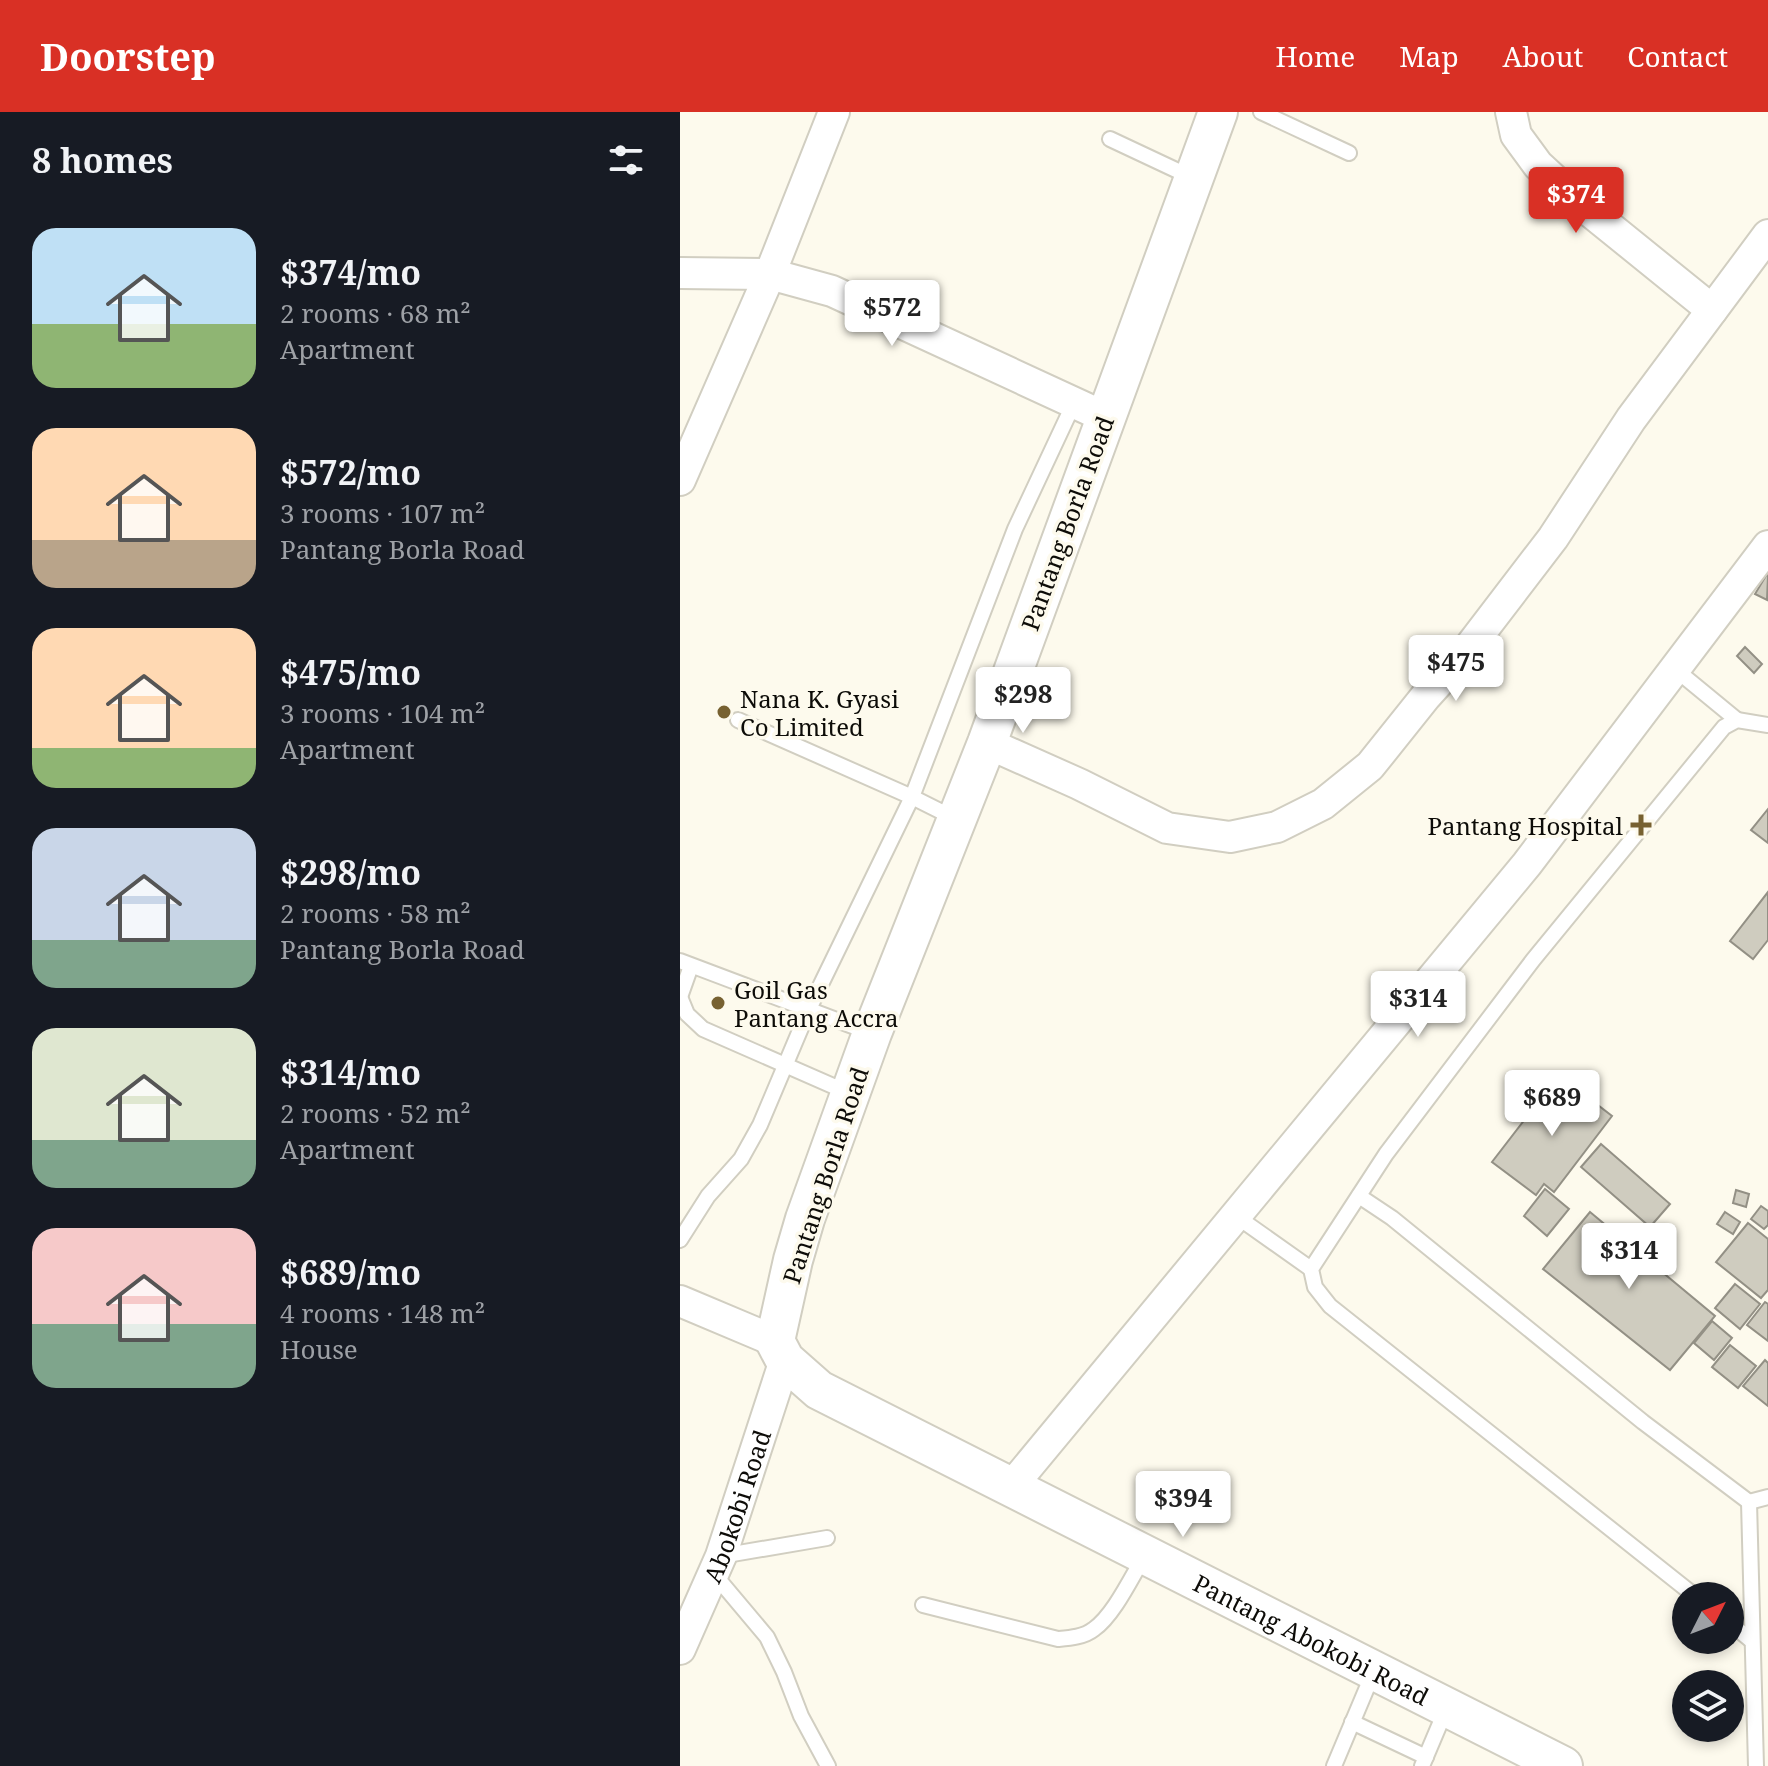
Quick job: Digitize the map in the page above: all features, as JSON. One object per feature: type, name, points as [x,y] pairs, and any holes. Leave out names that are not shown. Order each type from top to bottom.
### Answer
[{"type":"street","points":[[680,480],[770,274],[834,112]]},
{"type":"street","name":"Pantang Borla Road","points":[[780,1350],[793,1260],[872,1033],[987,743],[1089,410],[1193,178],[1218,112]]},
{"type":"street","points":[[1511,112],[1516,135],[1538,165],[1576,200],[1712,310]]},
{"type":"street","points":[[987,743],[1167,828],[1230,837],[1277,827],[1323,804],[1370,766],[1465,653],[1553,538],[1631,419],[1768,235]]},
{"type":"street","points":[[680,273],[770,274],[832,291],[1089,410]]},
{"type":"street","points":[[1011,1487],[1527,864],[1768,546]]},
{"type":"street","points":[[680,1301],[780,1350]]},
{"type":"street","name":"Pantang Abokobi Road","points":[[780,1350],[819,1390],[1563,1766]]},
{"type":"street","name":"Abokobi Road","points":[[680,1649],[717,1565],[780,1350]]},
{"type":"lane","points":[[1261,112],[1349,153]]},
{"type":"lane","points":[[1110,139],[1193,178]]},
{"type":"lane","points":[[680,1240],[708,1196],[741,1159],[760,1125],[809,1009],[912,797],[1015,529],[1089,410]]},
{"type":"lane","points":[[1675,669],[1737,720],[1768,725]]},
{"type":"lane","points":[[738,720],[956,819]]},
{"type":"lane","points":[[1311,1269],[1386,1154],[1533,960],[1724,727],[1737,720]]},
{"type":"lane","points":[[851,1093],[703,1029],[687,1014],[680,997],[686,963],[872,1033]]},
{"type":"lane","points":[[1359,1196],[1392,1218],[1643,1422],[1749,1502]]},
{"type":"lane","points":[[1236,1216],[1311,1269],[1315,1287],[1330,1306],[1677,1582]]},
{"type":"lane","points":[[1749,1502],[1768,1497]]},
{"type":"lane","points":[[1749,1502],[1756,1766]]},
{"type":"lane","points":[[827,1538],[717,1565],[767,1637],[801,1716],[828,1766]]},
{"type":"lane","points":[[923,1605],[1058,1639],[1080,1636],[1095,1629],[1109,1612],[1145,1555]]},
{"type":"lane","points":[[1744,1634],[1752,1641]]},
{"type":"lane","points":[[1334,1766],[1374,1670]]},
{"type":"lane","points":[[1352,1722],[1424,1762],[1447,1707]]},
{"type":"building","points":[[1768,575],[1767,600],[1755,594]]},
{"type":"building","points":[[1745,647],[1762,664],[1754,673],[1737,656]]},
{"type":"building","points":[[1768,809],[1768,843],[1751,830]]},
{"type":"building","points":[[1768,892],[1768,940],[1753,959],[1730,941]]},
{"type":"building","points":[[1559,1075],[1612,1116],[1554,1192],[1544,1184],[1536,1195],[1492,1162]]},
{"type":"building","points":[[1601,1144],[1670,1204],[1650,1227],[1581,1167]]},
{"type":"building","points":[[1545,1189],[1569,1209],[1547,1236],[1524,1216]]},
{"type":"building","points":[[1736,1190],[1749,1194],[1746,1207],[1733,1203]]},
{"type":"building","points":[[1761,1206],[1768,1211],[1768,1225],[1764,1229],[1751,1219]]},
{"type":"building","points":[[1590,1212],[1715,1316],[1670,1370],[1543,1269]]},
{"type":"building","points":[[1725,1212],[1740,1222],[1733,1234],[1717,1224]]},
{"type":"building","points":[[1748,1223],[1768,1239],[1768,1290],[1761,1298],[1716,1262]]},
{"type":"building","points":[[1735,1284],[1760,1304],[1740,1329],[1715,1308]]},
{"type":"building","points":[[1765,1302],[1768,1304],[1768,1341],[1747,1325]]},
{"type":"building","points":[[1712,1321],[1732,1338],[1714,1360],[1694,1343]]},
{"type":"building","points":[[1730,1345],[1756,1366],[1738,1388],[1712,1367]]},
{"type":"building","points":[[1765,1360],[1768,1363],[1768,1406],[1743,1386]]},
{"type":"place","name":"Nana K. Gyasi Co Limited","points":[[724,712]]},
{"type":"place","name":"Pantang Hospital","points":[[1641,825]]},
{"type":"place","name":"Goil Gas Pantang Accra","points":[[718,1003]]}]
